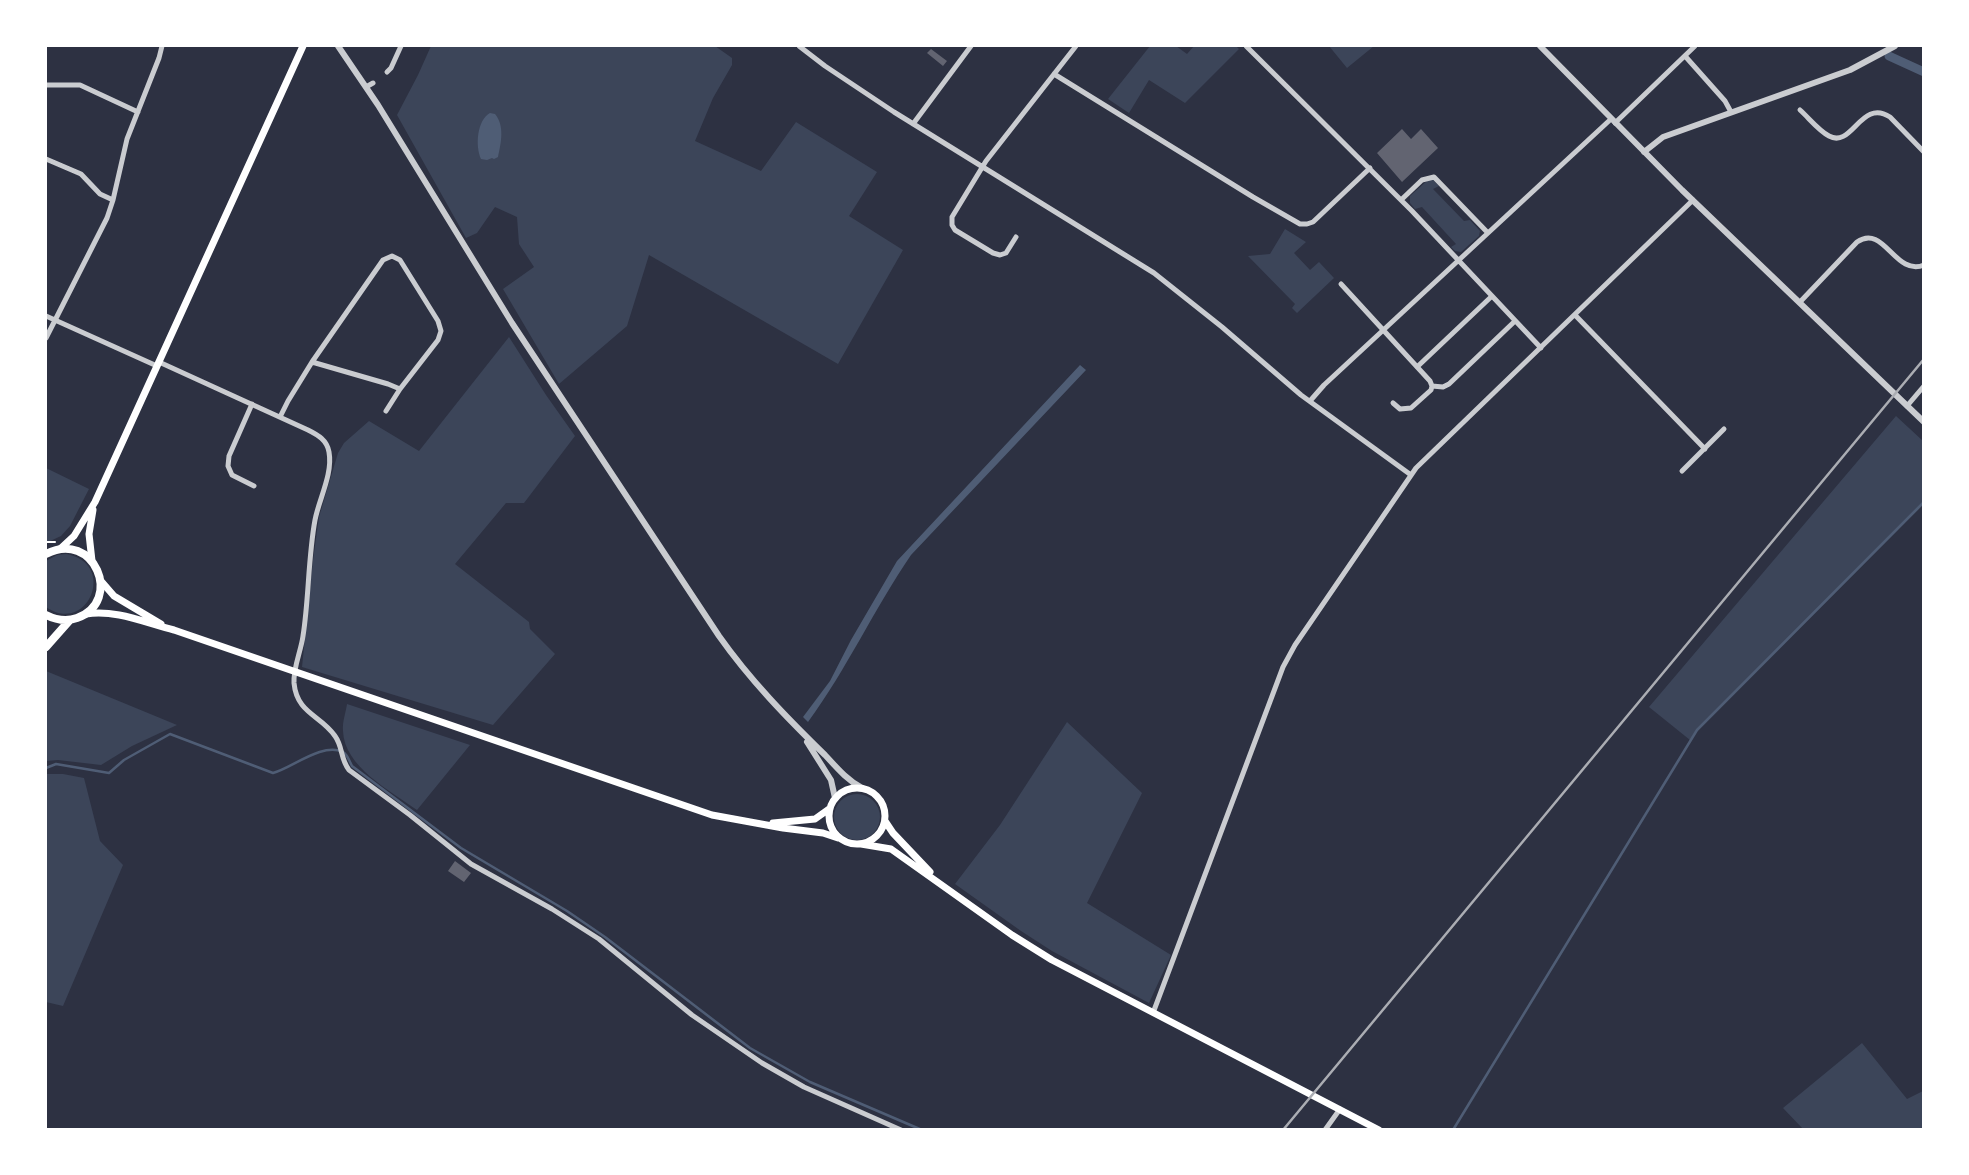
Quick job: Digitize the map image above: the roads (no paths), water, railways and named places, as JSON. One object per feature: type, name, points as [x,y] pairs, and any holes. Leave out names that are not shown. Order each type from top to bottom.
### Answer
[{"type":"main road","points":[[46,554],[72,539],[95,502],[303,46]]},
{"type":"main road","points":[[92,561],[89,534],[95,502]]},
{"type":"main road","points":[[60,548],[78,551],[92,561],[99,572],[98,599],[86,614]]},
{"type":"main road","points":[[100,581],[129,606],[174,630]]},
{"type":"main road","points":[[46,615],[57,620],[70,620],[97,612],[174,630],[678,804],[721,817],[827,834],[851,844],[891,849],[1042,954],[1379,1129]]},
{"type":"main road","points":[[46,647],[70,620]]},
{"type":"main road","points":[[758,824],[819,817],[829,809],[835,798],[846,790],[862,788],[872,792],[885,811],[881,831],[862,844]]},
{"type":"main road","points":[[829,809],[831,826],[838,838]]},
{"type":"main road","points":[[885,821],[892,832],[940,882]]},
{"type":"street","points":[[46,338],[100,235],[113,200],[125,145],[162,46]]},
{"type":"street","points":[[338,46],[369,85],[512,323],[731,653],[803,734],[844,775],[862,788]]},
{"type":"street","points":[[387,72],[401,46]]},
{"type":"street","points":[[799,46],[913,124],[1168,283],[1310,401],[1411,475]]},
{"type":"street","points":[[913,124],[971,46]]},
{"type":"street","points":[[1016,237],[1006,253],[996,254],[955,230],[952,225],[953,214],[983,166],[1076,46]]},
{"type":"street","points":[[1246,46],[1370,168],[1541,348]]},
{"type":"street","points":[[1540,46],[1644,152],[1923,422]]},
{"type":"street","points":[[1310,401],[1488,233],[1695,46]]},
{"type":"street","points":[[1644,152],[1663,138],[1850,70],[1895,46]]},
{"type":"street","points":[[1685,56],[1725,101],[1731,112]]},
{"type":"street","points":[[1054,74],[1300,224],[1313,222],[1370,168]]},
{"type":"street","points":[[46,85],[80,85],[138,112]]},
{"type":"street","points":[[1801,110],[1825,133],[1837,138],[1844,136],[1870,114],[1884,113],[1923,152]]},
{"type":"street","points":[[46,159],[83,175],[102,196],[113,200]]},
{"type":"street","points":[[1401,200],[1422,180],[1434,177],[1488,233]]},
{"type":"street","points":[[1153,1013],[1286,660],[1295,645],[1411,475],[1693,200]]},
{"type":"street","points":[[1800,302],[1857,242],[1864,238],[1872,237],[1879,241],[1908,267],[1923,265]]},
{"type":"street","points":[[280,417],[312,362],[383,260],[389,256],[400,260],[440,324],[441,331],[438,340],[386,411]]},
{"type":"street","points":[[1341,284],[1433,386]]},
{"type":"street","points":[[1417,367],[1492,296]]},
{"type":"street","points":[[1576,315],[1705,449]]},
{"type":"street","points":[[46,316],[253,404],[326,442],[330,454],[313,532],[303,638],[295,672],[295,689],[302,705],[332,731],[346,767],[356,777],[482,871],[552,909],[599,939],[692,1015],[734,1045],[804,1087],[901,1129]]},
{"type":"street","points":[[1433,386],[1449,384],[1515,321]]},
{"type":"street","points":[[312,362],[400,389]]},
{"type":"street","points":[[1393,403],[1400,410],[1408,409],[1433,386]]},
{"type":"street","points":[[1907,406],[1923,386]]},
{"type":"street","points":[[253,404],[230,452],[228,463],[232,475],[254,485]]},
{"type":"street","points":[[1682,471],[1724,429]]},
{"type":"street","points":[[803,734],[831,780],[835,798]]},
{"type":"street","points":[[1325,1129],[1340,1109]]},
{"type":"waterway","points":[[1889,56],[1924,72]]},
{"type":"waterway","points":[[1453,1130],[1697,730],[1924,502]]},
{"type":"waterway","points":[[46,768],[56,764],[109,773],[124,760],[170,734],[273,773],[326,750],[343,752],[352,766],[461,848],[567,911],[605,937],[750,1048],[810,1082],[922,1130]]},
{"type":"railway","points":[[1283,1130],[1924,359]]}]
